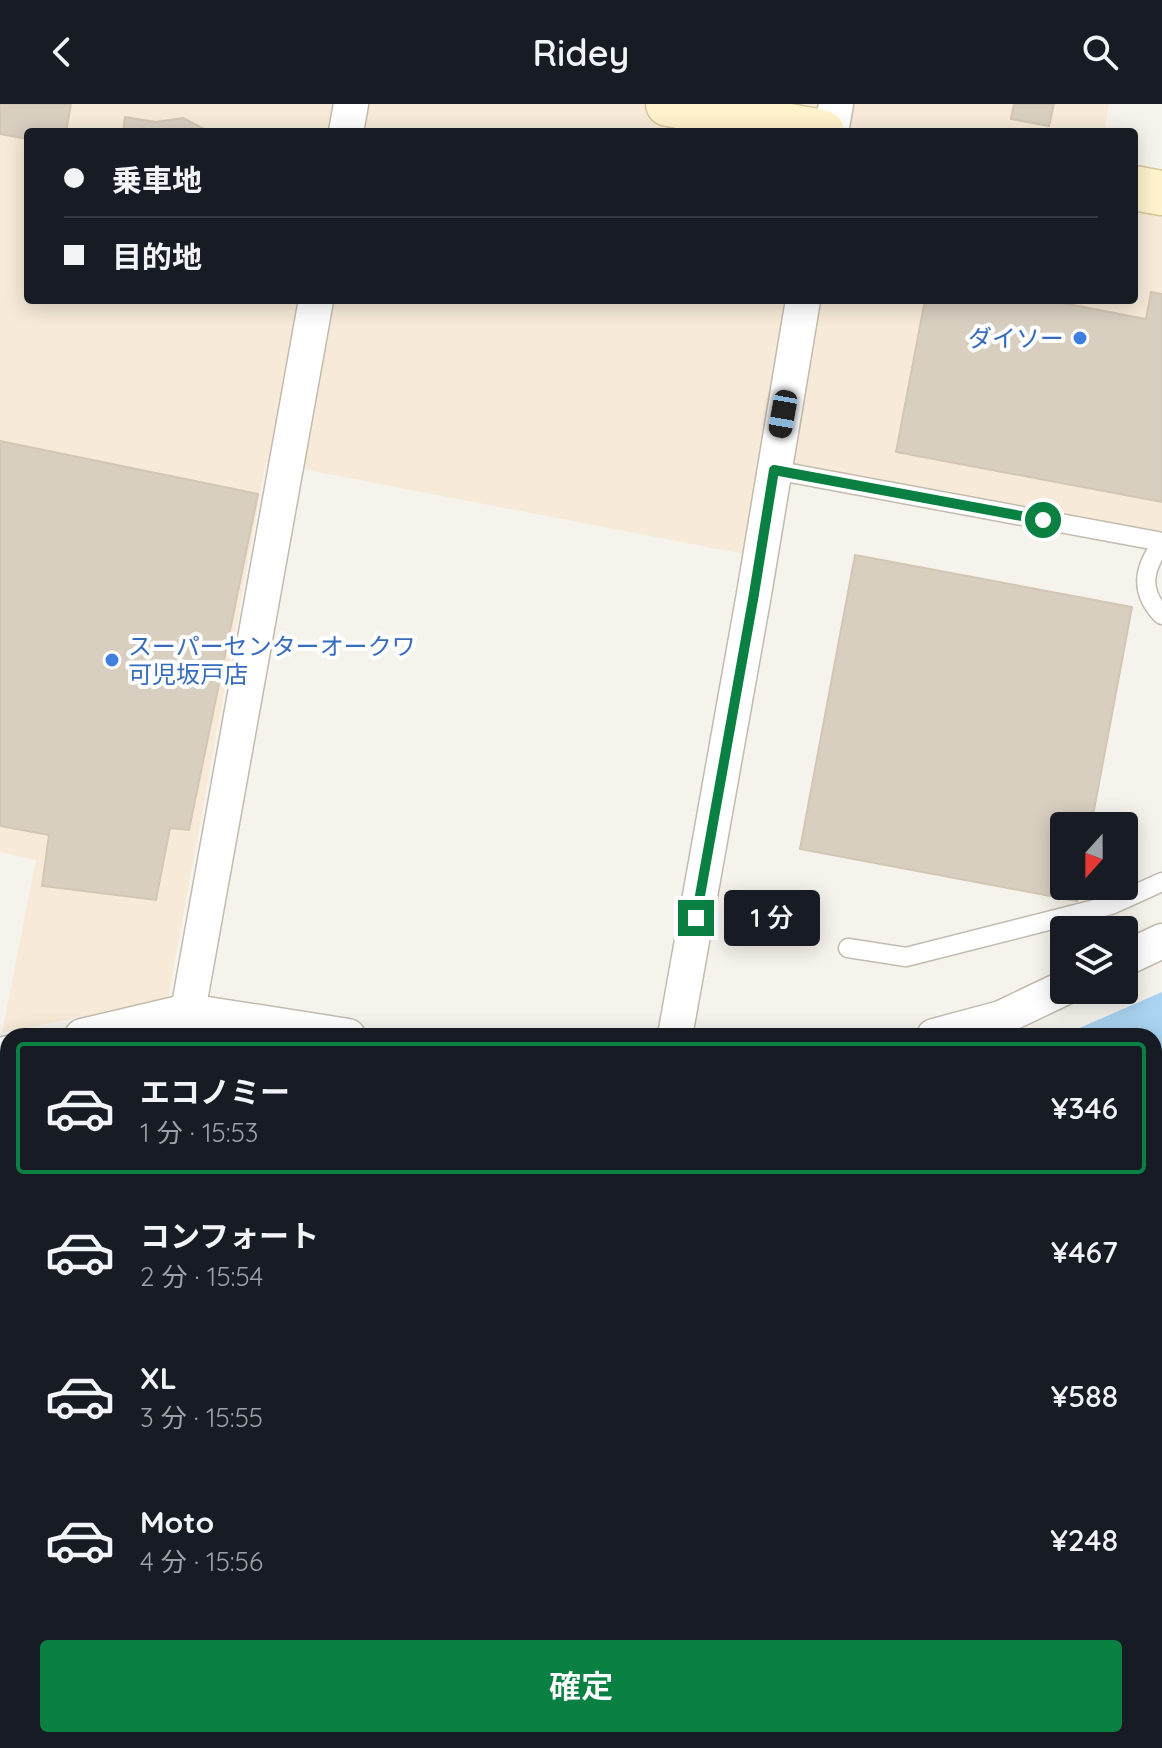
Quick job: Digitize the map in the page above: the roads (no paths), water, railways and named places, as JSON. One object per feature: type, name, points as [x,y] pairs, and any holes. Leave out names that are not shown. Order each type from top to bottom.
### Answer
[{"type":"main road","points":[[668,104],[800,128]]},
{"type":"main road","points":[[1138,189],[1162,193]]},
{"type":"street","points":[[347,128],[351,104]]},
{"type":"street","points":[[832,128],[836,104]]},
{"type":"street","points":[[188,1011],[315,304]]},
{"type":"street","points":[[676,1028],[802,304]]},
{"type":"street","points":[[1138,952],[1162,941]]},
{"type":"street","points":[[964,1028],[1001,1018],[1050,995]]},
{"type":"street","points":[[116,1028],[188,1011],[297,1028]]},
{"type":"lane","points":[[774,470],[1162,543],[1151,558],[1146,577],[1151,603],[1162,615]]},
{"type":"lane","points":[[848,948],[906,957],[1111,905],[1162,882]]},
{"type":"water","points":[[1162,992],[1162,1028],[1079,1028]]},
{"type":"place","name":"ダイソー","points":[[1080,338]]},
{"type":"place","name":"スーパーセンターオークワ 可児坂戸店","points":[[112,660]]}]
